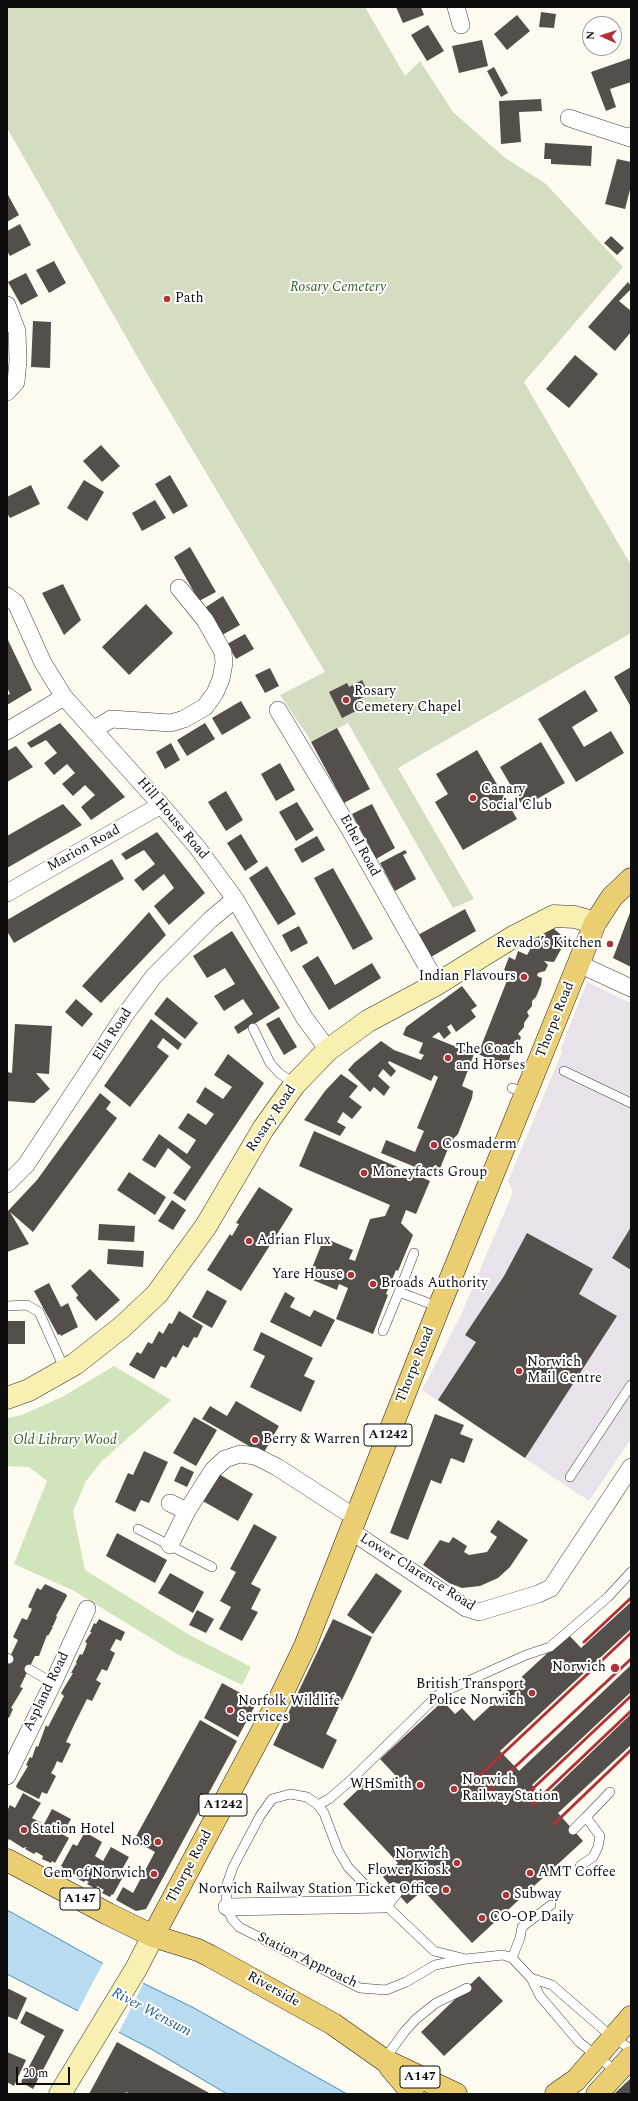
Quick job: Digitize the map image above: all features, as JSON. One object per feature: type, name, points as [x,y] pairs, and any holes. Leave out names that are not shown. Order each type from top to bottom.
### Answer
[{"type":"main road","name":"Thorpe Road","points":[[153,1936],[282,1694],[305,1646],[439,1307],[518,1091],[579,964],[595,923],[612,897],[631,879]]},
{"type":"main road","name":"A147","points":[[7,1860],[108,1914],[153,1936]]},
{"type":"main road","name":"Riverside","points":[[153,1936],[198,1950],[248,1975],[333,2024],[384,2060],[456,2094]]},
{"type":"main road","points":[[556,2094],[576,2080],[631,2017]]},
{"type":"main road","name":"Riverside","points":[[384,2060],[413,2094]]},
{"type":"main road","points":[[597,2094],[624,2064]]},
{"type":"street","points":[[456,7],[461,25]]},
{"type":"street","points":[[569,118],[630,138],[631,136]]},
{"type":"street","points":[[7,305],[17,331],[18,361],[16,382],[7,392]]},
{"type":"street","points":[[95,729],[111,719],[171,723],[184,719],[205,707],[215,693],[221,679],[224,663],[223,652],[205,620],[179,588]]},
{"type":"street","name":"Hill House Road","points":[[7,596],[16,603],[43,663],[64,697],[95,729],[161,805],[196,847],[235,899],[304,1017],[328,1050]]},
{"type":"street","points":[[7,731],[64,697]]},
{"type":"street","name":"Ethel Road","points":[[278,710],[349,828],[437,984]]},
{"type":"street","name":"Marion Road","points":[[7,893],[161,805]]},
{"type":"street","name":"Ella Road","points":[[7,1184],[26,1165],[125,1015],[154,976],[210,920],[235,899]]},
{"type":"street","name":"Rosary Road","points":[[7,1398],[29,1390],[65,1370],[91,1353],[140,1311],[157,1294],[206,1226],[263,1129],[295,1084],[328,1050],[368,1021],[437,984],[513,937],[554,916],[575,917],[595,923]]},
{"type":"street","points":[[579,964],[631,988]]},
{"type":"street","name":"Lower Clarence Road","points":[[170,1545],[188,1511],[213,1470],[225,1459],[240,1454],[255,1456],[277,1467],[345,1511],[354,1523],[466,1608],[479,1612],[538,1594],[551,1588],[631,1467]]},
{"type":"street","points":[[170,1503],[188,1511]]},
{"type":"street","name":"Aspland Road","points":[[7,1776],[53,1683],[87,1608]]},
{"type":"street","points":[[227,1907],[389,1897]]},
{"type":"street","points":[[60,2094],[95,2034],[136,1969],[153,1936]]},
{"type":"lane","points":[[253,1028],[270,1063],[279,1073],[295,1084]]},
{"type":"lane","points":[[564,1071],[631,1103]]},
{"type":"lane","points":[[383,1331],[414,1253]]},
{"type":"lane","points":[[399,1292],[439,1307]]},
{"type":"lane","points":[[7,1306],[27,1306],[39,1312],[65,1370]]},
{"type":"lane","points":[[570,1477],[631,1385]]},
{"type":"lane","points":[[138,1529],[212,1567]]},
{"type":"lane","points":[[318,1805],[329,1799],[351,1780],[439,1694],[526,1655],[550,1647],[608,1597],[631,1572]]},
{"type":"lane","points":[[29,1669],[53,1683]]},
{"type":"lane","points":[[573,1830],[610,1792]]},
{"type":"lane","name":"Station Approach","points":[[466,1959],[434,1951],[389,1897],[348,1867],[338,1850],[324,1813],[318,1805],[307,1797],[290,1794],[272,1799],[260,1816],[233,1868],[226,1887],[227,1907],[232,1919],[239,1927],[360,1988],[386,1990],[406,1982],[435,1966],[466,1959],[503,1955],[512,1958]]},
{"type":"lane","points":[[580,1866],[593,1857],[598,1848],[600,1836],[586,1817]]},
{"type":"lane","points":[[551,1904],[522,1927],[520,1938],[512,1958],[531,1978],[540,1996],[579,2042],[597,2056],[624,2064]]},
{"type":"lane","points":[[531,1978],[552,1985],[613,2038],[631,2049]]},
{"type":"lane","points":[[384,2060],[405,2030],[416,2019],[436,2003],[467,1988]]},
{"type":"shaded area","points":[[587,982],[631,1003],[631,1439],[589,1501],[422,1390],[460,1317],[513,1192],[508,1181],[562,1052],[561,1048]]},
{"type":"green space","name":"Rosary Cemetery","points":[[7,7],[365,7],[405,76],[420,61],[453,112],[504,157],[546,184],[623,267],[524,382],[631,565],[631,633],[398,768],[474,899],[453,908],[348,723],[312,742],[280,695],[325,672],[146,372],[7,128]]},
{"type":"green space","name":"Old Library Wood","points":[[114,1366],[171,1400],[102,1461],[86,1481],[73,1512],[85,1570],[188,1634],[251,1667],[242,1685],[177,1654],[74,1591],[14,1564],[47,1481],[29,1467],[7,1466],[7,1418],[22,1415],[62,1397]]},
{"type":"water","name":"River Wensum","points":[[7,1910],[102,1963],[194,2008],[347,2094],[227,2094],[153,2050],[7,1974]]},
{"type":"pier","points":[[104,1961],[144,1982],[118,2034],[77,2013]]},
{"type":"building","points":[[396,7],[421,7],[424,15],[403,23]]},
{"type":"building","points":[[541,12],[556,14],[554,28],[539,27]]},
{"type":"building","points":[[517,15],[530,31],[507,50],[494,34]]},
{"type":"building","points":[[428,25],[444,51],[427,61],[411,35]]},
{"type":"building","points":[[482,40],[488,66],[459,73],[452,46]]},
{"type":"building","points":[[631,58],[631,82],[610,89],[616,107],[606,111],[591,72]]},
{"type":"building","points":[[494,67],[508,93],[501,97],[487,71]]},
{"type":"building","points":[[541,99],[542,111],[519,112],[521,142],[501,144],[499,101]]},
{"type":"building","points":[[545,143],[592,146],[591,166],[551,164],[551,159],[544,159]]},
{"type":"building","points":[[617,159],[631,162],[631,186],[625,209],[605,204]]},
{"type":"building","points":[[7,193],[19,215],[7,222]]},
{"type":"building","points":[[20,224],[31,245],[10,256],[7,251],[7,231]]},
{"type":"building","points":[[611,236],[624,248],[617,255],[604,243]]},
{"type":"building","points":[[54,261],[66,283],[49,293],[36,270]]},
{"type":"building","points":[[26,273],[38,296],[21,305],[8,282]]},
{"type":"building","points":[[628,282],[631,289],[619,301],[631,311],[631,332],[615,351],[588,327]]},
{"type":"building","points":[[33,321],[51,322],[50,368],[31,367]]},
{"type":"building","points":[[575,355],[598,374],[569,408],[546,389]]},
{"type":"building","points":[[101,445],[120,466],[102,482],[83,461]]},
{"type":"building","points":[[170,475],[188,506],[173,514],[155,484]]},
{"type":"building","points":[[84,480],[104,492],[87,521],[67,508]]},
{"type":"building","points":[[31,485],[40,504],[10,518],[7,513],[7,497]]},
{"type":"building","points":[[155,500],[166,518],[142,531],[132,513]]},
{"type":"building","points":[[190,547],[216,592],[199,601],[174,557]]},
{"type":"building","points":[[63,584],[81,620],[64,635],[42,593]]},
{"type":"building","points":[[223,596],[240,625],[222,635],[206,607]]},
{"type":"building","points":[[146,604],[173,633],[129,675],[102,647]]},
{"type":"building","points":[[245,634],[254,649],[236,659],[227,644]]},
{"type":"building","points":[[7,638],[32,690],[7,705],[7,695],[10,694],[7,687]]},
{"type":"building","points":[[631,667],[631,707],[614,677]]},
{"type":"building","points":[[270,668],[279,686],[265,693],[255,675]]},
{"type":"building","name":"Rosary Cemetery Chapel","points":[[362,680],[369,694],[356,701],[360,709],[342,718],[329,692],[347,683],[349,687]]},
{"type":"building","points":[[585,690],[598,711],[572,727],[584,747],[611,731],[624,753],[576,782],[538,719]]},
{"type":"building","points":[[241,701],[251,718],[222,735],[212,718]]},
{"type":"building","points":[[60,723],[125,797],[91,820],[81,807],[95,795],[85,785],[73,796],[62,784],[75,773],[67,764],[54,775],[44,763],[57,753],[46,740],[31,748],[27,743]]},
{"type":"building","points":[[205,723],[215,739],[187,756],[177,740]]},
{"type":"building","points":[[337,728],[370,789],[344,803],[311,742]]},
{"type":"building","points":[[541,742],[565,783],[523,807],[500,767]]},
{"type":"building","points":[[171,743],[180,760],[165,769],[156,752]]},
{"type":"building","points":[[16,746],[33,767],[7,782],[7,751]]},
{"type":"building","name":"Canary Social Club","points":[[477,750],[517,819],[463,850],[435,802],[448,794],[436,774]]},
{"type":"building","points":[[280,763],[295,790],[276,801],[261,774]]},
{"type":"building","points":[[226,791],[243,820],[226,831],[208,802]]},
{"type":"building","points":[[297,802],[314,830],[296,841],[279,812]]},
{"type":"building","points":[[63,804],[82,825],[7,868],[7,836]]},
{"type":"building","points":[[372,804],[395,848],[376,859],[352,814]]},
{"type":"building","points":[[157,832],[205,893],[169,925],[154,906],[174,888],[164,874],[143,891],[134,880],[155,864],[144,850],[126,860],[121,854]]},
{"type":"building","points":[[241,834],[258,862],[245,871],[227,843]]},
{"type":"building","points":[[317,836],[325,850],[302,863],[294,849]]},
{"type":"building","points":[[405,850],[407,853],[403,855],[416,879],[395,891],[380,863]]},
{"type":"building","points":[[112,859],[124,879],[14,943],[7,931],[7,920]]},
{"type":"building","points":[[267,866],[296,914],[278,925],[249,878]]},
{"type":"building","points":[[333,868],[373,939],[353,950],[314,878]]},
{"type":"building","points":[[465,909],[476,931],[431,957],[418,935]]},
{"type":"building","points":[[631,910],[631,967],[613,958]]},
{"type":"building","points":[[149,912],[166,935],[101,1003],[82,986]]},
{"type":"building","points":[[299,926],[308,943],[291,952],[282,935]]},
{"type":"building","points":[[553,928],[560,934],[565,942],[554,962],[544,961],[548,965],[545,971],[538,973],[537,976],[542,978],[541,985],[536,997],[532,1001],[532,1006],[527,1012],[529,1016],[524,1023],[524,1027],[518,1034],[521,1037],[516,1051],[511,1053],[508,1064],[505,1066],[478,1054],[510,973],[504,970],[509,957],[515,960],[518,951],[527,955],[536,939]]},
{"type":"building","points":[[232,931],[280,1008],[238,1034],[234,1027],[253,1014],[243,999],[224,1011],[214,996],[235,984],[225,968],[207,978],[193,956]]},
{"type":"building","points":[[318,956],[335,985],[372,963],[381,978],[329,1010],[302,966]]},
{"type":"building","points":[[462,986],[477,1006],[471,1010],[476,1017],[456,1032],[451,1024],[447,1027],[451,1033],[444,1039],[439,1032],[432,1037],[474,1054],[462,1086],[473,1091],[472,1098],[458,1134],[451,1141],[437,1176],[381,1153],[386,1140],[415,1152],[424,1131],[417,1128],[438,1077],[434,1075],[431,1081],[389,1061],[388,1063],[396,1071],[391,1077],[383,1069],[378,1076],[390,1087],[384,1096],[374,1087],[370,1092],[348,1070],[354,1063],[381,1041],[394,1050],[421,1060],[424,1055],[419,1053],[423,1043],[403,1035],[406,1027]]},
{"type":"building","points":[[167,997],[198,1023],[185,1039],[154,1014]]},
{"type":"building","points":[[76,999],[93,1014],[82,1027],[65,1012]]},
{"type":"building","points":[[279,1017],[297,1047],[284,1055],[266,1024]]},
{"type":"building","points":[[151,1019],[182,1044],[178,1050],[163,1038],[157,1047],[169,1056],[130,1107],[104,1086]]},
{"type":"building","points":[[15,1024],[52,1026],[49,1074],[36,1073],[50,1089],[34,1103],[7,1101],[7,1072],[12,1073]]},
{"type":"building","points":[[228,1054],[264,1083],[185,1201],[173,1193],[191,1167],[168,1148],[155,1168],[142,1160],[159,1134],[187,1154],[196,1140],[178,1128],[188,1113],[206,1125],[214,1114],[196,1102],[205,1087],[223,1099],[232,1087],[214,1075]]},
{"type":"building","points":[[341,1074],[358,1086],[349,1097],[362,1107],[352,1119],[343,1112],[337,1122],[346,1127],[340,1136],[304,1120],[325,1091]]},
{"type":"building","points":[[100,1093],[111,1102],[106,1109],[117,1118],[33,1232],[10,1212],[29,1244],[7,1252],[7,1212],[37,1180]]},
{"type":"building","points":[[314,1131],[430,1181],[416,1214],[406,1210],[401,1223],[413,1235],[398,1271],[396,1270],[386,1294],[388,1295],[373,1334],[336,1319],[348,1288],[339,1284],[337,1290],[308,1278],[324,1238],[353,1250],[349,1259],[355,1261],[370,1219],[385,1216],[390,1205],[299,1166]]},
{"type":"building","points":[[129,1172],[166,1197],[155,1215],[117,1190]]},
{"type":"building","name":"Adrian Flux","points":[[259,1187],[293,1209],[241,1291],[207,1270],[230,1234],[232,1236],[239,1224],[236,1223]]},
{"type":"building","points":[[172,1200],[186,1210],[173,1230],[158,1221]]},
{"type":"building","points":[[99,1224],[135,1226],[134,1242],[98,1240]]},
{"type":"building","points":[[631,1227],[631,1270],[612,1258]]},
{"type":"building","name":"Norwich Mail Centre","points":[[527,1233],[593,1269],[579,1294],[617,1316],[525,1458],[438,1400],[476,1342],[465,1335],[504,1276]]},
{"type":"building","points":[[108,1249],[144,1251],[143,1267],[107,1264]]},
{"type":"building","points":[[90,1269],[120,1300],[96,1321],[76,1298],[78,1295],[71,1286]]},
{"type":"building","points":[[49,1283],[61,1307],[68,1303],[78,1327],[61,1336],[60,1334],[58,1335],[34,1291]]},
{"type":"building","points":[[207,1290],[227,1301],[212,1328],[192,1317]]},
{"type":"building","points":[[285,1292],[295,1298],[290,1307],[310,1317],[314,1310],[335,1320],[321,1347],[270,1322]]},
{"type":"building","points":[[179,1311],[203,1326],[197,1338],[194,1337],[188,1348],[183,1345],[176,1358],[173,1356],[166,1368],[161,1366],[154,1379],[129,1365],[137,1352],[141,1354],[148,1342],[152,1344],[159,1331],[163,1334],[169,1323],[172,1324]]},
{"type":"building","points":[[7,1321],[25,1321],[25,1344],[7,1344]]},
{"type":"building","points":[[261,1332],[313,1358],[304,1376],[315,1381],[301,1412],[250,1387],[265,1356],[253,1350]]},
{"type":"building","name":"Berry & Warren","points":[[236,1401],[279,1426],[263,1454],[202,1419],[210,1406],[227,1416]]},
{"type":"building","points":[[435,1414],[464,1425],[460,1434],[473,1439],[464,1463],[451,1458],[441,1484],[431,1480],[408,1540],[390,1533]]},
{"type":"building","points":[[194,1417],[217,1430],[196,1466],[173,1453]]},
{"type":"building","points":[[144,1451],[168,1462],[149,1503],[141,1500],[135,1512],[115,1502],[128,1473],[133,1475]]},
{"type":"building","points":[[181,1466],[194,1472],[187,1487],[174,1481]]},
{"type":"building","points":[[217,1473],[253,1494],[238,1521],[201,1500]]},
{"type":"building","points":[[498,1520],[528,1540],[510,1567],[498,1578],[480,1586],[462,1588],[449,1583],[423,1565],[440,1540],[449,1543],[453,1537],[467,1546],[464,1552],[469,1555],[487,1552],[497,1537],[490,1532]]},
{"type":"building","points":[[254,1524],[277,1537],[251,1584],[261,1589],[251,1609],[258,1612],[242,1641],[219,1629],[231,1607],[220,1601],[236,1572],[230,1569]]},
{"type":"building","points":[[117,1533],[167,1560],[155,1583],[106,1556]]},
{"type":"building","points":[[170,1573],[204,1592],[193,1613],[158,1593]]},
{"type":"building","points":[[376,1573],[402,1591],[373,1634],[347,1615]]},
{"type":"building","points":[[45,1584],[66,1594],[67,1596],[56,1616],[57,1617],[53,1626],[51,1626],[53,1627],[48,1636],[47,1635],[39,1656],[35,1656],[20,1687],[23,1688],[11,1708],[13,1709],[9,1718],[7,1717],[7,1663],[18,1640],[13,1637],[22,1618],[27,1620],[32,1609],[28,1607],[37,1588],[41,1590]]},
{"type":"building","name":"Norwich Railway Station","points":[[631,1602],[631,1629],[500,1751],[519,1771],[631,1665],[631,1692],[532,1785],[544,1798],[631,1714],[631,1745],[558,1813],[583,1841],[472,1943],[423,1890],[407,1904],[383,1877],[398,1863],[343,1804],[363,1785],[370,1792],[382,1781],[385,1785],[396,1776],[380,1759],[443,1701],[455,1714],[462,1708],[474,1721],[568,1634],[581,1648]]},
{"type":"building","points":[[197,1610],[214,1619],[206,1633],[189,1625]]},
{"type":"building","points":[[99,1619],[125,1632],[121,1641],[116,1639],[110,1650],[115,1653],[107,1671],[102,1669],[96,1680],[101,1683],[92,1701],[87,1699],[66,1742],[71,1744],[62,1763],[57,1761],[51,1773],[56,1776],[47,1794],[42,1792],[39,1799],[17,1788],[16,1786],[28,1766],[26,1765],[30,1757],[32,1758],[36,1746],[38,1747],[46,1725],[48,1727],[64,1696],[61,1693],[73,1673],[71,1673],[76,1664],[77,1665],[76,1662],[80,1654],[82,1655],[85,1649],[87,1643],[85,1642],[92,1633],[90,1632],[94,1623],[96,1624]]},
{"type":"building","points":[[333,1619],[372,1637],[326,1734],[337,1740],[323,1769],[273,1745]]},
{"type":"building","name":"Norfolk Wildlife Services","points":[[222,1683],[257,1702],[238,1737],[204,1718]]},
{"type":"building","points":[[200,1720],[237,1741],[146,1909],[136,1911],[116,1900],[123,1887],[133,1893],[155,1852],[134,1840]]},
{"type":"building","points":[[23,1793],[41,1803],[32,1818],[44,1824],[52,1809],[71,1819],[62,1834],[69,1838],[55,1863],[42,1859],[43,1856],[36,1852],[34,1854],[25,1849],[27,1847],[23,1848],[9,1839],[7,1843],[7,1811],[10,1805],[15,1808]]},
{"type":"building","points":[[85,1832],[102,1842],[95,1856],[103,1861],[111,1847],[129,1857],[121,1871],[125,1873],[113,1895],[112,1894],[110,1897],[102,1893],[104,1890],[97,1886],[96,1889],[87,1884],[89,1882],[86,1880],[84,1882],[76,1878],[77,1876],[70,1872],[69,1874],[61,1870],[63,1867],[61,1866],[73,1844],[77,1846]]},
{"type":"building","points":[[479,1976],[503,2001],[444,2056],[421,2032]]},
{"type":"building","points":[[7,1988],[27,1998],[17,2020],[7,2016]]},
{"type":"building","points":[[26,2011],[64,2030],[33,2089],[21,2082],[45,2036],[20,2023]]},
{"type":"building","points":[[117,2042],[211,2094],[130,2094],[126,2092],[125,2094],[89,2094]]},
{"type":"building","points":[[7,2052],[26,2060],[14,2086],[7,2082]]},
{"type":"building","points":[[631,2078],[631,2094],[614,2094]]},
{"type":"railway","points":[[584,1642],[631,1598]]},
{"type":"railway","points":[[477,1778],[631,1633]]},
{"type":"railway","points":[[489,1791],[631,1659]]},
{"type":"railway","points":[[524,1797],[631,1696]]},
{"type":"railway","points":[[532,1805],[631,1711]]},
{"type":"railway","points":[[554,1824],[631,1750]]},
{"type":"place","name":"Path","points":[[167,299]]},
{"type":"place","name":"Rosary Cemetery Chapel","points":[[346,700]]},
{"type":"place","name":"Canary Social Club","points":[[473,798]]},
{"type":"place","name":"Revado’s Kitchen","points":[[610,944]]},
{"type":"place","name":"Indian Flavours","points":[[524,977]]},
{"type":"place","name":"The Coach and Horses","points":[[448,1058]]},
{"type":"place","name":"Cosmaderm","points":[[434,1145]]},
{"type":"place","name":"Moneyfacts Group","points":[[364,1173]]},
{"type":"place","name":"Adrian Flux","points":[[249,1241]]},
{"type":"place","name":"Yare House","points":[[351,1275]]},
{"type":"place","name":"Broads Authority","points":[[373,1284]]},
{"type":"place","name":"Norwich Mail Centre","points":[[519,1371]]},
{"type":"place","name":"Berry & Warren","points":[[255,1440]]},
{"type":"place","name":"Norwich","points":[[615,1668]]},
{"type":"place","name":"British Transport Police Norwich","points":[[532,1693]]},
{"type":"place","name":"Norfolk Wildlife Services","points":[[230,1710]]},
{"type":"place","name":"WHSmith","points":[[420,1785]]},
{"type":"place","name":"Norwich Railway Station","points":[[454,1789]]},
{"type":"place","name":"Station Hotel","points":[[24,1830]]},
{"type":"place","name":"No.8","points":[[158,1842]]},
{"type":"place","name":"Norwich Flower Kiosk","points":[[457,1863]]},
{"type":"place","name":"AMT Coffee","points":[[530,1873]]},
{"type":"place","name":"Gem of Norwich","points":[[154,1874]]},
{"type":"place","name":"Norwich Railway Station Ticket Office","points":[[446,1890]]},
{"type":"place","name":"Subway","points":[[506,1895]]},
{"type":"place","name":"CO-OP Daily","points":[[482,1918]]}]
